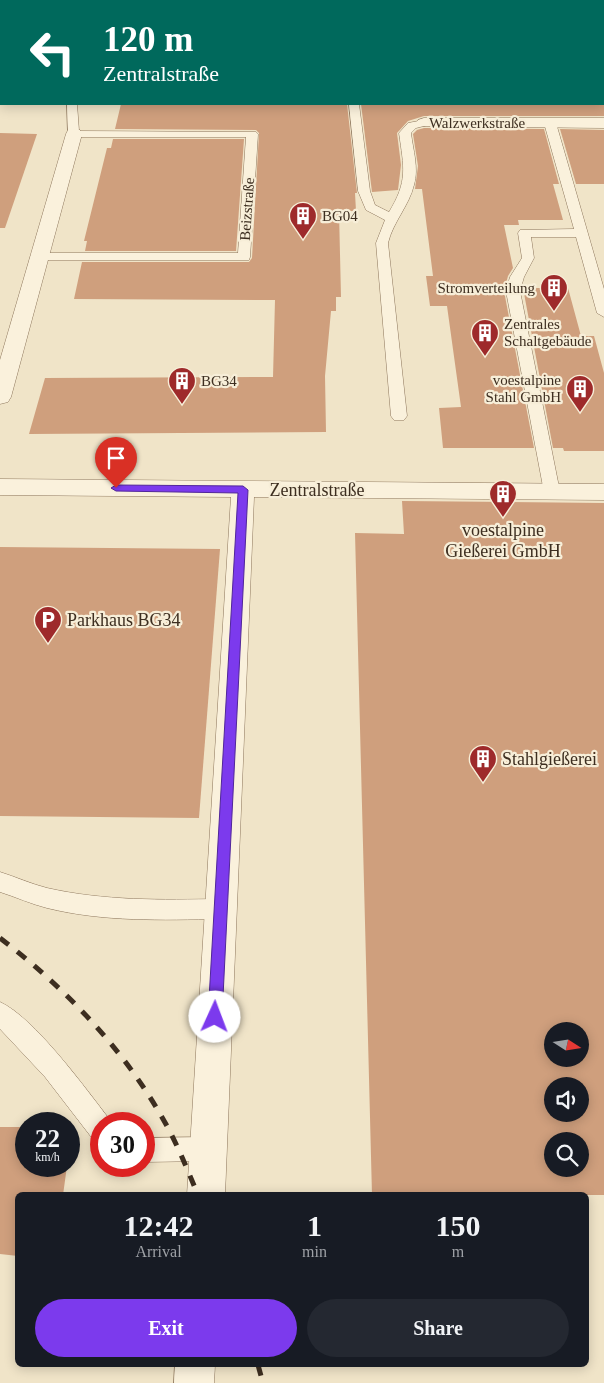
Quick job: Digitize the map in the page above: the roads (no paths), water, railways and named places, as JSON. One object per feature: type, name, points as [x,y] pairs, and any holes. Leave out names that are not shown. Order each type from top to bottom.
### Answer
[{"type":"street","name":"Walzwerkstraße","points":[[424,123],[604,123]]},
{"type":"street","points":[[0,397],[74,134]]},
{"type":"street","name":"Zentralstraße","points":[[0,486],[243,490],[604,492]]},
{"type":"street","points":[[206,1192],[243,490]]},
{"type":"street","points":[[194,1383],[195,1367]]},
{"type":"lane","points":[[72,105],[74,134]]},
{"type":"lane","points":[[354,105],[364,191],[370,208],[391,218]]},
{"type":"lane","name":"Walzwerkstraße","points":[[399,416],[382,243],[384,231],[408,185],[410,174],[405,133],[412,125],[424,123]]},
{"type":"lane","points":[[550,123],[604,313]]},
{"type":"lane","name":"Beizstraße","points":[[39,257],[244,257],[252,134],[74,134]]},
{"type":"lane","points":[[552,492],[514,283],[528,258],[524,233],[580,233]]},
{"type":"lane","points":[[0,882],[47,898],[87,906],[142,910],[220,910]]},
{"type":"lane","points":[[0,1014],[16,1027],[90,1115]]},
{"type":"lane","points":[[155,1150],[208,1149]]},
{"type":"railway","points":[[0,938],[47,977],[111,1043],[147,1093],[168,1128],[197,1192]]},
{"type":"railway","points":[[259,1367],[263,1383]]},
{"type":"place","name":"BG04","points":[[303,240]]},
{"type":"place","name":"Stromverteilung","points":[[554,312]]},
{"type":"place","name":"Zentrales Schaltgebäude","points":[[485,357]]},
{"type":"place","name":"BG34","points":[[182,405]]},
{"type":"place","name":"voestalpine Stahl GmbH","points":[[580,413]]},
{"type":"place","name":"voestalpine Gießerei GmbH","points":[[503,518]]},
{"type":"place","name":"Parkhaus BG34","points":[[48,644]]},
{"type":"place","name":"Stahlgießerei","points":[[483,783]]}]
